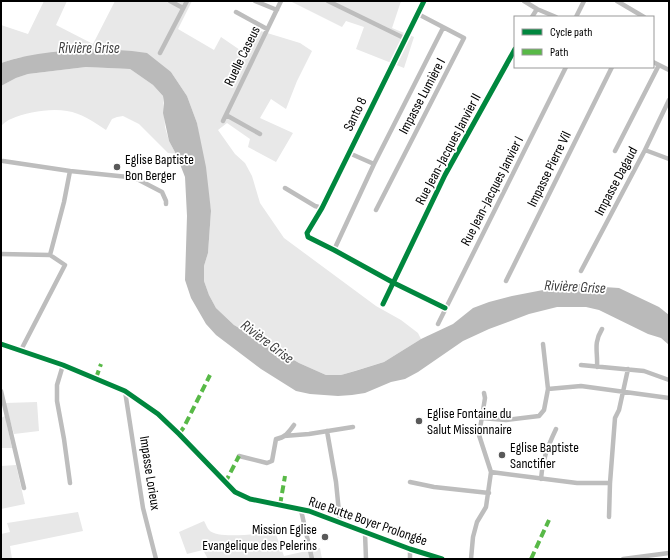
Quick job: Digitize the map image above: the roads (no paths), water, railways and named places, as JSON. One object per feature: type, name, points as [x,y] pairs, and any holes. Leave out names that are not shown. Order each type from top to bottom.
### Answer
[{"type":"street","points":[[170,1],[183,8]]},
{"type":"street","points":[[160,53],[187,1]]},
{"type":"street","points":[[255,1],[276,10]]},
{"type":"street","name":"Ruelle Caseus","points":[[223,122],[281,1]]},
{"type":"street","points":[[328,1],[406,39]]},
{"type":"street","name":"Santo 8","points":[[334,250],[307,236],[307,231],[322,208],[424,1]]},
{"type":"street","points":[[524,1],[537,9],[554,16]]},
{"type":"street","points":[[576,16],[584,1]]},
{"type":"street","points":[[619,2],[642,16]]},
{"type":"street","points":[[533,16],[537,9]]},
{"type":"street","points":[[236,12],[267,29]]},
{"type":"street","name":"Impasse Lumière I","points":[[376,210],[464,38],[418,14]]},
{"type":"street","points":[[444,28],[374,164],[334,250],[394,283],[445,308]]},
{"type":"street","name":"Rue Jean-Jacques Janvier II","points":[[384,304],[445,175],[514,51]]},
{"type":"street","points":[[654,62],[669,70]]},
{"type":"street","points":[[615,150],[659,65]]},
{"type":"street","name":"Rue Jean-Jacques Janvier I","points":[[438,324],[565,68]]},
{"type":"street","name":"Impasse Pierre Vil","points":[[506,282],[612,68]]},
{"type":"street","name":"Impasse Dagaud","points":[[581,271],[645,150],[669,100]]},
{"type":"street","points":[[226,115],[260,134]]},
{"type":"street","points":[[645,150],[669,159]]},
{"type":"street","points":[[349,153],[374,164]]},
{"type":"street","points":[[3,161],[137,179],[162,192],[166,204]]},
{"type":"street","points":[[50,255],[64,202],[70,171]]},
{"type":"street","points":[[285,188],[322,208]]},
{"type":"street","points":[[1,254],[50,255],[65,265],[21,350]]},
{"type":"street","points":[[597,366],[597,338],[602,329]]},
{"type":"street","name":"Rue Butte Boyer Prolongée","points":[[1,344],[63,365],[125,391],[158,414],[235,492],[250,499],[301,510],[340,522],[365,533],[442,559]]},
{"type":"street","points":[[481,418],[506,420],[539,416],[544,410],[548,389],[543,344]]},
{"type":"street","points":[[63,365],[57,385],[57,401],[70,483]]},
{"type":"street","points":[[581,365],[644,371],[669,380]]},
{"type":"street","points":[[609,517],[614,418],[619,410],[628,369]]},
{"type":"street","points":[[548,389],[580,386],[669,398]]},
{"type":"street","points":[[1,391],[24,488]]},
{"type":"street","name":"Impasse Lorieux","points":[[125,391],[143,508],[156,559]]},
{"type":"street","points":[[471,559],[473,537],[477,522],[486,507],[491,472],[479,435],[485,398],[484,393]]},
{"type":"street","points":[[284,436],[294,425]]},
{"type":"street","points":[[239,456],[266,463],[272,461],[276,439],[284,436],[353,427]]},
{"type":"street","points":[[541,479],[545,454],[556,429]]},
{"type":"street","points":[[327,431],[336,482],[340,522]]},
{"type":"street","points":[[491,472],[577,483],[610,483]]},
{"type":"street","points":[[410,482],[489,493]]},
{"type":"street","points":[[301,510],[312,559]]},
{"type":"street","points":[[365,533],[366,559]]},
{"type":"street","points":[[410,549],[410,559]]},
{"type":"street","points":[[623,559],[669,553]]},
{"type":"water","name":"Rivière Grise","points":[[102,49],[147,53],[171,72],[187,96],[197,123],[206,167],[211,211],[208,253],[204,266],[204,281],[209,295],[216,308],[234,325],[299,363],[326,375],[341,375],[355,371],[384,362],[421,339],[453,324],[473,308],[512,296],[574,284],[590,284],[619,288],[659,307],[669,315],[669,345],[661,338],[648,334],[599,310],[586,307],[557,307],[529,314],[489,329],[463,341],[418,372],[405,379],[391,382],[365,393],[338,396],[310,394],[296,391],[261,369],[216,335],[206,324],[191,298],[185,280],[187,216],[185,177],[169,141],[163,113],[163,96],[153,85],[130,69],[86,67],[28,74],[16,78],[1,86],[1,63],[38,54]]},
{"type":"place","name":"Eglise Baptiste Bon Berger","points":[[117,167]]},
{"type":"place","name":"Eglise Fontaine du Salut Missionnaire","points":[[419,421]]},
{"type":"place","name":"Eglise Baptiste Sanctifier","points":[[502,455]]},
{"type":"place","name":"Mission Eglise Evangelique des Pelerins","points":[[325,537]]}]
